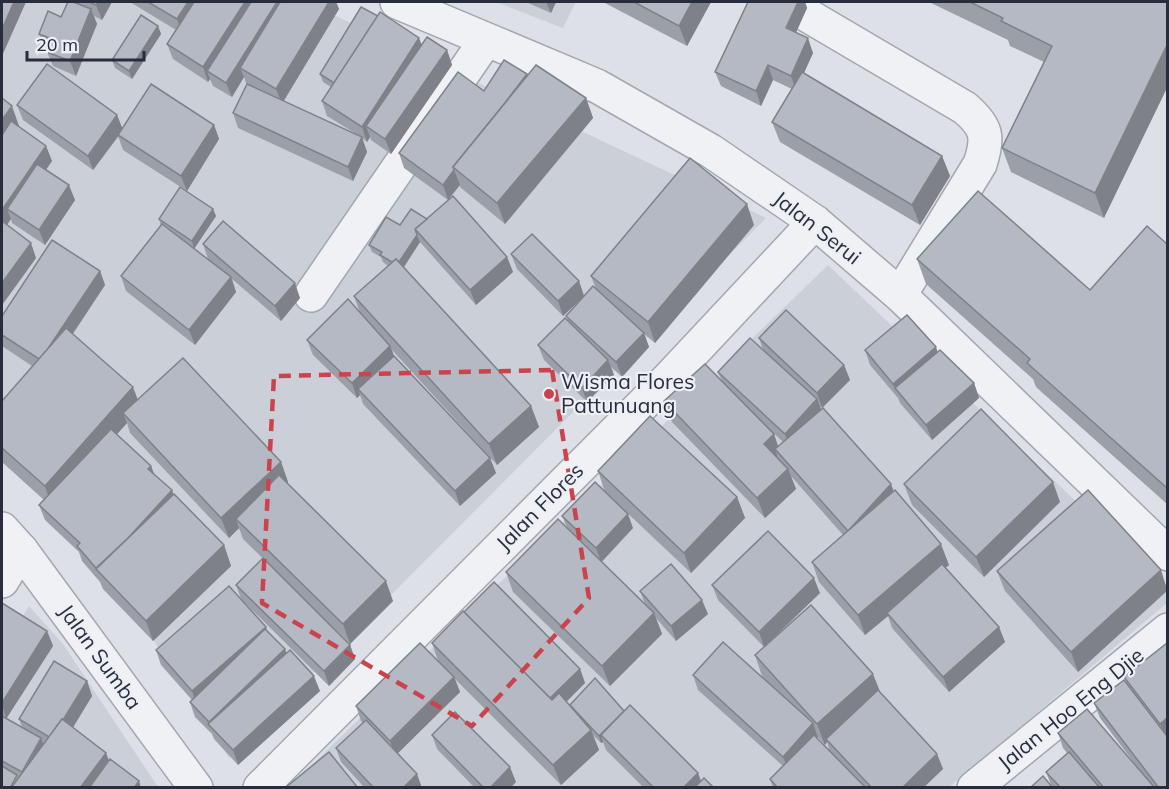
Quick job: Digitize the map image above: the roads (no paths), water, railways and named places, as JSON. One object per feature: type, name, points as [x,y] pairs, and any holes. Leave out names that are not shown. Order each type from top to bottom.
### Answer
[{"type":"street","name":"Jalan Serui","points":[[397,2],[597,86],[711,152],[815,222],[900,294],[1167,555]]},
{"type":"street","points":[[807,15],[965,108],[979,120],[985,134],[984,152],[980,165],[900,294]]},
{"type":"street","points":[[311,295],[486,40]]},
{"type":"street","name":"Jalan Flores","points":[[260,788],[667,380],[815,222]]},
{"type":"street","points":[[2,581],[11,539]]},
{"type":"street","name":"Jalan Sumba","points":[[11,539],[196,788]]},
{"type":"street","name":"Jalan Hoo Eng Djie","points":[[974,788],[1167,630]]},
{"type":"place","name":"Wisma Flores Pattunuang","points":[[549,394]]}]
